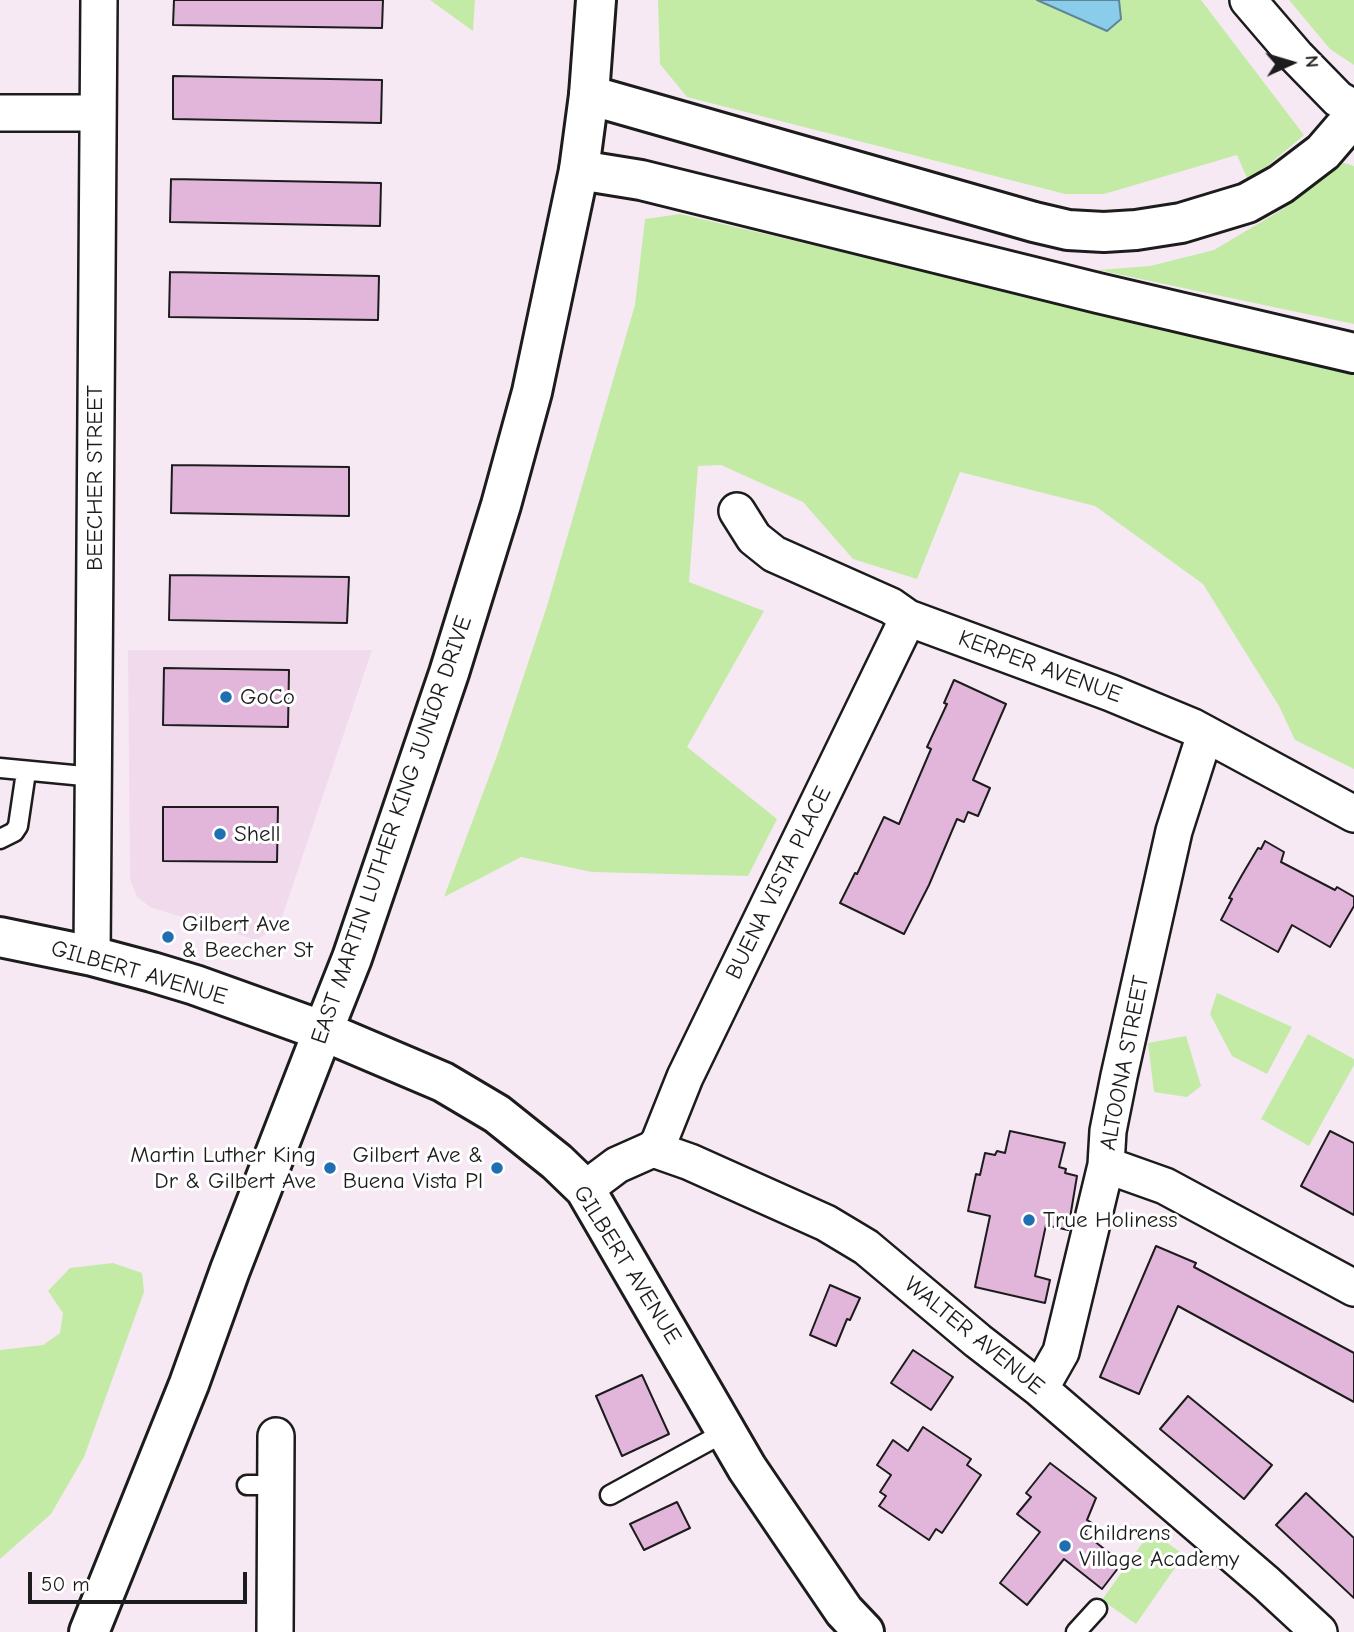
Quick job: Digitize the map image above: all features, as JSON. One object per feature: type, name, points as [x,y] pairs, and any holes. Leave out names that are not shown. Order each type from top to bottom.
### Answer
[{"type":"main road","name":"EAST MARTIN LUTHER KING JUNIOR DRIVE","points":[[89,1632],[190,1384],[230,1270],[352,958],[449,673],[532,392],[579,170],[589,94],[596,0]]},
{"type":"main road","points":[[589,94],[1020,218],[1080,231],[1104,232],[1136,230],[1213,215],[1247,203],[1281,184],[1323,152],[1354,116]]},
{"type":"main road","points":[[579,170],[641,180],[1354,353]]},
{"type":"main road","name":"GILBERT AVENUE","points":[[0,937],[92,956],[195,985],[323,1031],[443,1082],[497,1114],[557,1161],[585,1189],[747,1468],[844,1611],[864,1632]]},
{"type":"street","name":"BEECHER STREET","points":[[92,956],[99,0]]},
{"type":"street","points":[[1248,0],[1296,57],[1338,99],[1354,108]]},
{"type":"street","points":[[0,113],[97,113]]},
{"type":"street","name":"KERPER AVENUE","points":[[737,511],[754,538],[774,554],[891,606],[908,618],[1111,693],[1193,727],[1354,814]]},
{"type":"street","name":"BUENA VISTA PLACE","points":[[653,1149],[659,1142],[685,1077],[908,618]]},
{"type":"street","name":"ALTOONA STREET","points":[[1040,1389],[1061,1352],[1106,1165],[1108,1130],[1174,831],[1205,734]]},
{"type":"street","points":[[585,1189],[617,1165],[653,1149]]},
{"type":"street","name":"WALTER AVENUE","points":[[653,1149],[825,1223],[866,1247],[1040,1389],[1319,1632]]},
{"type":"street","points":[[1106,1165],[1165,1186],[1354,1288]]},
{"type":"street","points":[[275,1632],[261,1485],[276,1436]]},
{"type":"lane","points":[[0,768],[94,777]]},
{"type":"lane","points":[[0,839],[14,832],[18,826],[26,772]]},
{"type":"lane","points":[[610,1495],[727,1432]]},
{"type":"lane","points":[[1076,1632],[1097,1609]]},
{"type":"shaded area","points":[[128,650],[372,650],[279,926],[256,940],[150,907],[137,897],[130,879]]},
{"type":"green space","points":[[430,0],[475,0],[473,31]]},
{"type":"green space","points":[[658,0],[1037,0],[1107,31],[1121,19],[1119,0],[1201,0],[1304,135],[1259,173],[1247,178],[1237,155],[1104,194],[1065,194],[687,97],[660,64]]},
{"type":"green space","points":[[1289,0],[1354,0],[1354,65],[1330,49]]},
{"type":"green space","points":[[1341,162],[1354,166],[1354,324],[1098,270],[1150,266],[1214,250],[1283,209]]},
{"type":"green space","points":[[680,214],[1354,372],[1354,769],[1295,740],[1279,706],[1203,584],[1095,506],[960,472],[917,579],[853,559],[803,502],[721,465],[698,466],[689,582],[764,611],[687,747],[777,819],[748,876],[592,872],[521,857],[444,897],[498,753],[547,606],[635,305],[645,219]]},
{"type":"green space","points":[[1217,993],[1292,1027],[1267,1074],[1232,1056],[1210,1014]]},
{"type":"green space","points":[[1308,1034],[1354,1059],[1354,1065],[1309,1146],[1261,1119]]},
{"type":"green space","points":[[1186,1036],[1201,1086],[1187,1097],[1154,1092],[1148,1043]]},
{"type":"green space","points":[[113,1263],[142,1273],[144,1292],[84,1457],[51,1514],[0,1559],[0,1350],[43,1345],[60,1333],[63,1313],[48,1291],[70,1268]]},
{"type":"green space","points":[[1151,1531],[1184,1555],[1136,1624],[1102,1600]]},
{"type":"water","points":[[1037,0],[1119,0],[1121,19],[1107,31]]},
{"type":"building","points":[[174,0],[383,0],[382,28],[173,25]]},
{"type":"building","points":[[173,76],[382,80],[381,123],[173,119]]},
{"type":"building","points":[[171,179],[381,183],[380,226],[170,222]]},
{"type":"building","points":[[170,272],[379,276],[378,320],[169,317]]},
{"type":"building","points":[[172,465],[349,467],[349,516],[171,513]]},
{"type":"building","points":[[170,575],[349,577],[347,623],[169,620]]},
{"type":"building","name":"GoCo","points":[[164,668],[289,670],[288,727],[163,725]]},
{"type":"building","points":[[954,680],[1006,704],[973,780],[990,788],[978,816],[968,812],[964,822],[957,819],[929,885],[904,934],[840,903],[884,817],[899,824],[931,749],[927,747],[947,704],[944,703]]},
{"type":"building","name":"Shell","points":[[163,807],[278,807],[277,862],[163,861]]},
{"type":"building","points":[[1265,841],[1284,852],[1281,862],[1354,897],[1354,906],[1330,947],[1292,925],[1278,952],[1221,920],[1232,899],[1229,898],[1258,848],[1261,849]]},
{"type":"building","name":"True Holiness","points":[[1010,1131],[1065,1143],[1059,1167],[1066,1169],[1065,1173],[1077,1176],[1068,1230],[1046,1225],[1035,1276],[1050,1280],[1045,1303],[975,1287],[990,1216],[968,1211],[976,1174],[980,1175],[985,1153],[1005,1153]]},
{"type":"building","points":[[1330,1131],[1354,1143],[1354,1215],[1301,1186]]},
{"type":"building","points":[[1156,1246],[1196,1263],[1194,1267],[1354,1353],[1354,1402],[1178,1306],[1139,1394],[1100,1377]]},
{"type":"building","points":[[830,1285],[860,1298],[850,1320],[847,1319],[836,1346],[810,1335]]},
{"type":"building","points":[[913,1350],[953,1377],[931,1410],[891,1383]]},
{"type":"building","points":[[642,1375],[669,1434],[622,1456],[596,1396]]},
{"type":"building","points":[[1188,1396],[1272,1465],[1244,1499],[1160,1429]]},
{"type":"building","points":[[923,1427],[971,1459],[967,1465],[981,1475],[942,1533],[936,1529],[929,1540],[879,1506],[886,1496],[880,1492],[891,1475],[877,1465],[893,1440],[908,1451]]},
{"type":"building","name":"Childrens Village Academy","points":[[1050,1463],[1096,1498],[1087,1520],[1092,1523],[1084,1533],[1122,1563],[1102,1589],[1064,1559],[1027,1605],[1000,1583],[1040,1532],[1017,1514],[1031,1497],[1026,1493]]},
{"type":"building","points":[[1306,1493],[1354,1538],[1354,1598],[1276,1525]]},
{"type":"building","points":[[677,1502],[690,1528],[644,1550],[630,1524]]},
{"type":"place","name":"GoCo","points":[[226,697]]},
{"type":"place","name":"Shell","points":[[220,834]]},
{"type":"place","name":"Gilbert Ave & Beecher St","points":[[168,937]]},
{"type":"place","name":"Martin Luther King Dr & Gilbert Ave","points":[[330,1168]]},
{"type":"place","name":"Gilbert Ave & Buena Vista Pl","points":[[497,1168]]},
{"type":"place","name":"True Holiness","points":[[1029,1220]]},
{"type":"place","name":"Childrens Village Academy","points":[[1065,1546]]}]
